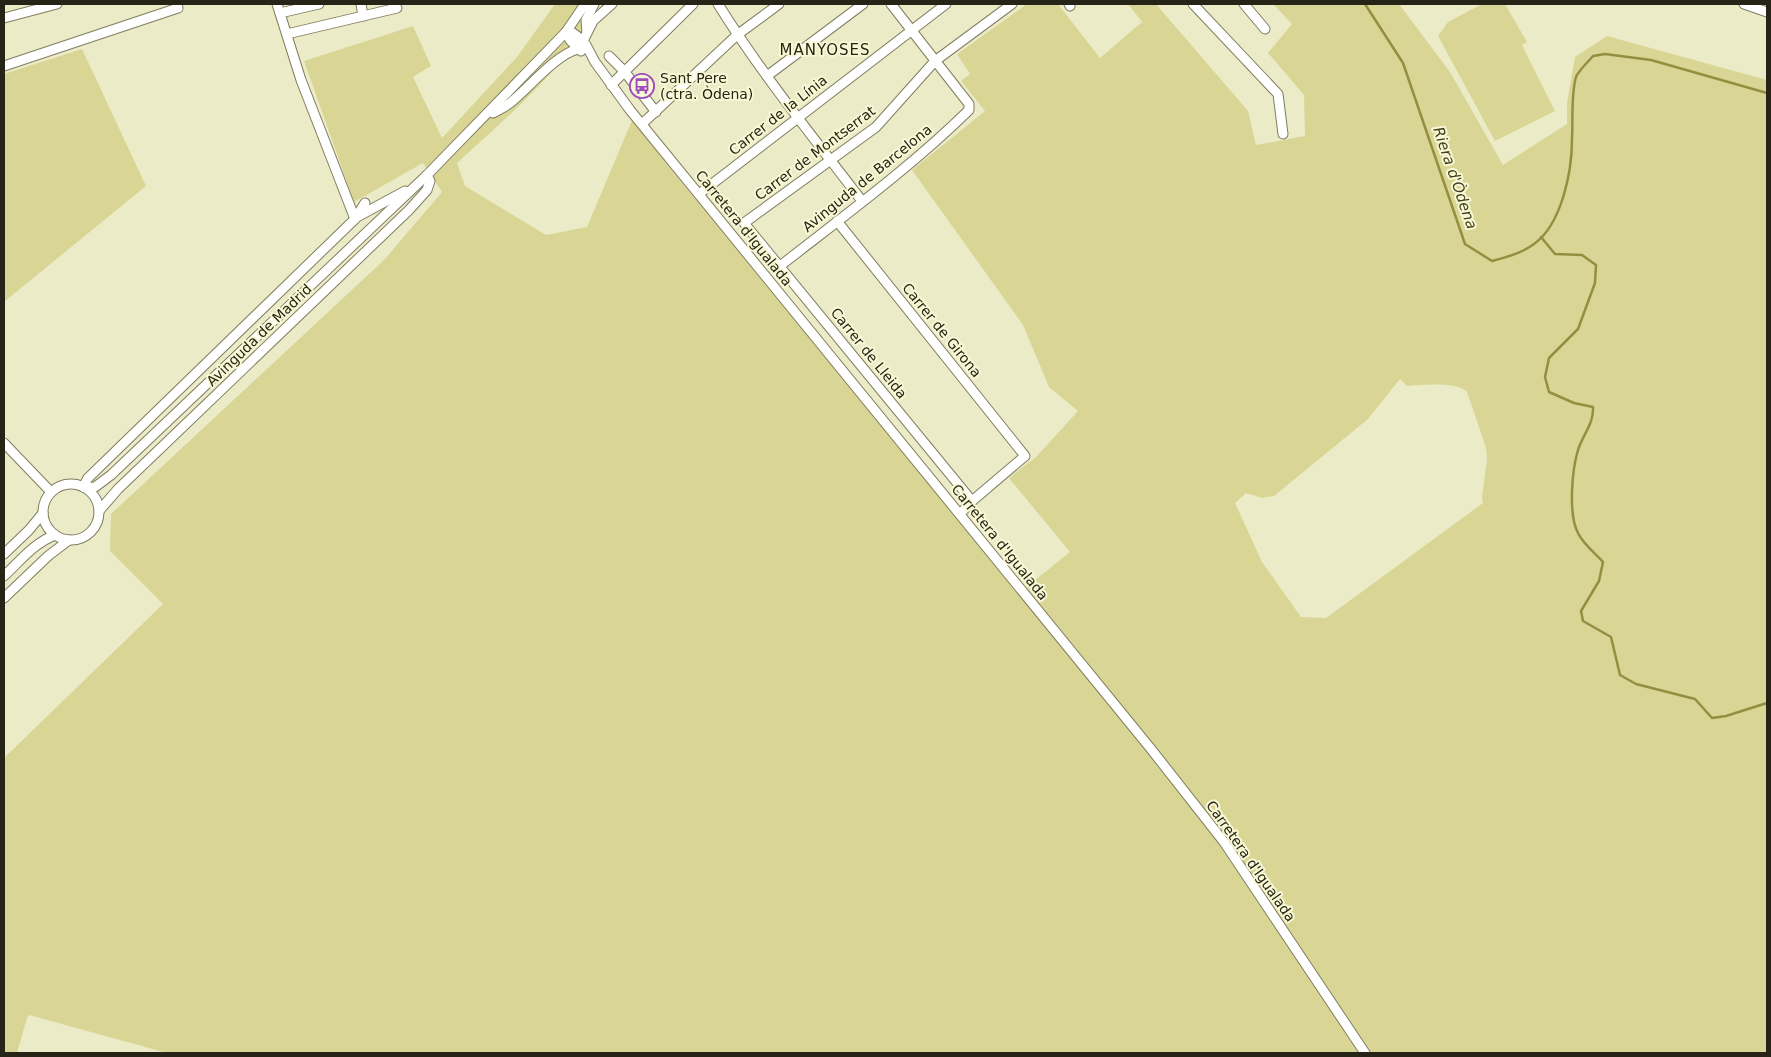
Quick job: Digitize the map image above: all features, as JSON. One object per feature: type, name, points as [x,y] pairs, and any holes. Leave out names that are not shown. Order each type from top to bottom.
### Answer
[{"type":"street","points":[[4,18],[57,4]]},
{"type":"street","points":[[319,4],[279,8],[301,80],[355,219],[416,186]]},
{"type":"street","points":[[361,4],[364,16]]},
{"type":"street","name":"Avinguda de Madrid","points":[[365,203],[355,219],[88,478],[85,487],[95,487],[111,475],[416,186],[566,32],[585,4]]},
{"type":"street","points":[[583,42],[586,20],[594,4]]},
{"type":"street","points":[[484,118],[508,104],[560,58],[583,42],[593,21],[612,4]]},
{"type":"street","points":[[611,85],[693,4]]},
{"type":"street","points":[[718,4],[737,35],[862,201]]},
{"type":"street","points":[[642,124],[737,35],[779,4]]},
{"type":"street","points":[[767,76],[863,4]]},
{"type":"street","points":[[891,4],[935,61]]},
{"type":"street","name":"Carrer de la Línia","points":[[699,194],[946,4]]},
{"type":"street","name":"Carrer de Montserrat","points":[[744,223],[876,127],[935,61],[999,7],[1012,4]]},
{"type":"street","points":[[1193,4],[1278,94],[1283,134]]},
{"type":"street","points":[[1244,4],[1265,29]]},
{"type":"street","points":[[1744,4],[1767,12]]},
{"type":"street","points":[[4,66],[178,6]]},
{"type":"street","points":[[287,34],[397,8]]},
{"type":"street","name":"Carretera d'Igualada","points":[[566,32],[570,40],[583,42],[594,62],[642,124],[1151,749],[1224,842],[1365,1053]]},
{"type":"street","points":[[609,56],[656,112]]},
{"type":"street","name":"Avinguda de Barcelona","points":[[780,266],[862,201],[969,110],[969,104],[935,61]]},
{"type":"street","name":"Avinguda de Madrid","points":[[99,510],[118,489],[410,210],[427,190],[430,181],[427,175]]},
{"type":"street","name":"Carrer de Girona","points":[[837,221],[1025,456],[972,502]]},
{"type":"street","name":"Carrer de Lleida","points":[[744,223],[972,502]]},
{"type":"street","points":[[4,443],[51,492]]},
{"type":"street","name":"Avinguda de Madrid","points":[[96,501],[99,492],[111,475]]},
{"type":"street","points":[[4,598],[48,556],[69,540],[83,537],[90,532],[98,520],[99,510],[96,501],[85,487],[76,484],[63,485],[51,492],[45,502],[40,535],[34,547]]},
{"type":"street","points":[[960,514],[972,502]]},
{"type":"street","points":[[44,517],[49,529],[56,535],[69,540]]},
{"type":"street","points":[[4,554],[44,517]]},
{"type":"street","points":[[4,576],[34,547],[56,535]]},
{"type":"shaded area","points":[[555,4],[599,4],[571,49],[554,70],[536,90],[457,163],[465,186],[546,235],[587,227],[633,118],[669,167],[1019,593],[1070,552],[1009,478],[1036,457],[1078,411],[1049,387],[1023,325],[912,170],[985,111],[961,81],[970,74],[957,54],[1027,4],[1058,4],[1100,58],[1142,22],[1128,4],[1156,4],[1248,111],[1256,145],[1305,136],[1304,95],[1268,53],[1292,24],[1273,4],[1399,4],[1450,72],[1503,165],[1567,124],[1567,103],[1575,57],[1607,36],[1767,80],[1767,1053],[167,1053],[29,1015],[17,1053],[4,1053],[4,758],[163,604],[110,551],[111,514],[384,260],[442,192],[423,163],[354,202],[304,61],[413,26],[431,66],[413,77],[442,138],[517,57]],"holes":[[[1400,379],[1407,386],[1448,385],[1456,386],[1467,392],[1486,448],[1487,459],[1483,503],[1326,618],[1301,617],[1262,562],[1235,503],[1246,493],[1262,498],[1274,496],[1368,419]]]},
{"type":"shaded area","points":[[1482,4],[1505,4],[1527,42],[1522,45],[1555,111],[1495,141],[1438,36],[1448,22]]},
{"type":"shaded area","points":[[82,49],[146,186],[5,301],[4,74]]},
{"type":"waterway","name":"Riera d'Òdena","points":[[1365,4],[1403,63],[1465,244],[1492,261],[1519,252],[1534,244],[1552,224],[1564,196],[1570,166],[1574,84],[1579,72],[1593,56],[1605,54],[1651,60],[1767,93]]},
{"type":"waterway","points":[[1541,237],[1555,254],[1582,255],[1596,265],[1595,283],[1578,329],[1549,358],[1545,377],[1549,392],[1574,403],[1593,407],[1592,419],[1580,444],[1576,459],[1572,504],[1575,525],[1580,537],[1603,562],[1599,581],[1581,611],[1583,621],[1611,637],[1620,675],[1636,684],[1695,699],[1712,718],[1726,716],[1767,703]]},
{"type":"place","name":"Sant Pere (ctra. Òdena)","points":[[642,86]]},
{"type":"district","name":"MANYOSES","points":[[825,50]]}]
